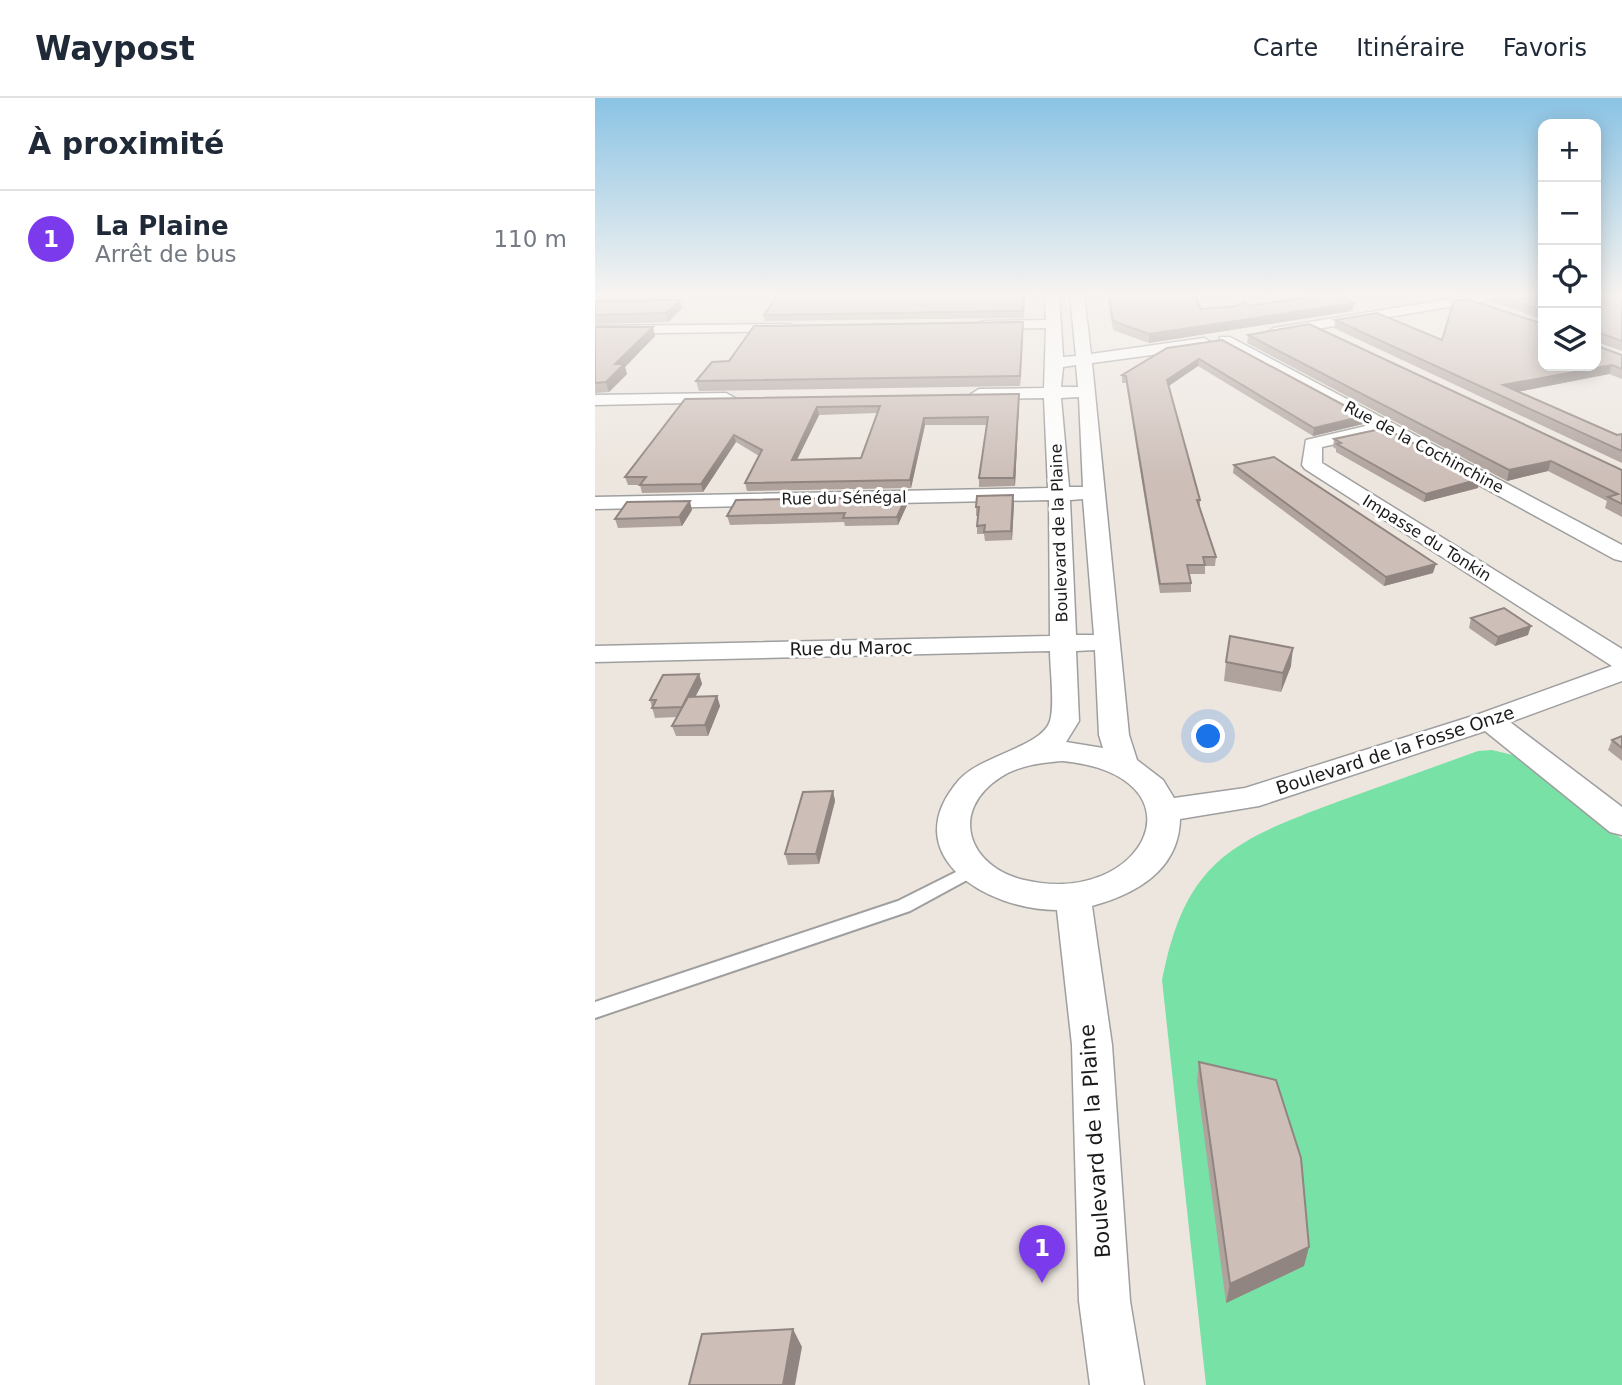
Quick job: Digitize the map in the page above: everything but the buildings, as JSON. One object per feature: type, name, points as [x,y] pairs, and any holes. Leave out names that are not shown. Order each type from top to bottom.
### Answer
[{"type":"street","name":"Boulevard de la Plaine","points":[[1029,755],[1052,740],[1065,721],[1059,493],[1052,393],[1055,355]]},
{"type":"street","name":"Boulevard de la Plaine","points":[[1082,355],[1092,437],[1093,493],[1101,559],[1114,735],[1124,765]]},
{"type":"street","points":[[1055,362],[1122,355]]},
{"type":"street","name":"Rue de la Cochinchine","points":[[1253,355],[1622,554]]},
{"type":"street","points":[[959,395],[1087,392]]},
{"type":"street","points":[[595,400],[740,398]]},
{"type":"street","name":"Impasse du Tonkin","points":[[1386,427],[1313,444],[1312,465],[1622,662]]},
{"type":"street","points":[[1055,438],[1092,437]]},
{"type":"street","name":"Rue du Sénégal","points":[[595,503],[1093,493]]},
{"type":"street","points":[[1061,561],[1101,559]]},
{"type":"street","name":"Rue du Maroc","points":[[595,654],[1108,642]]},
{"type":"street","name":"Boulevard de la Fosse Onze","points":[[1164,811],[1248,798],[1489,720],[1622,672]]},
{"type":"street","points":[[1489,720],[1622,824]]},
{"type":"street","points":[[1062,751],[1095,754],[1124,765],[1143,778],[1157,793],[1164,811],[1164,834],[1154,855],[1134,875],[1107,889],[1074,897],[1035,897],[999,887],[972,870],[954,843],[953,814],[968,788],[994,767],[1029,755],[1062,751]]},
{"type":"street","name":"Boulevard de la Plaine","points":[[1074,897],[1074,936],[1092,1044],[1107,1336],[1117,1385]]},
{"type":"lane","points":[[595,1010],[904,906],[972,870]]},
{"type":"green space","points":[[1492,750],[1517,756],[1622,839],[1622,1385],[1206,1385],[1162,980],[1184,907],[1200,882],[1219,861],[1242,844],[1269,830],[1337,802],[1478,751]]},
{"type":"place","name":"La Plaine","points":[[1042,1283]]}]
